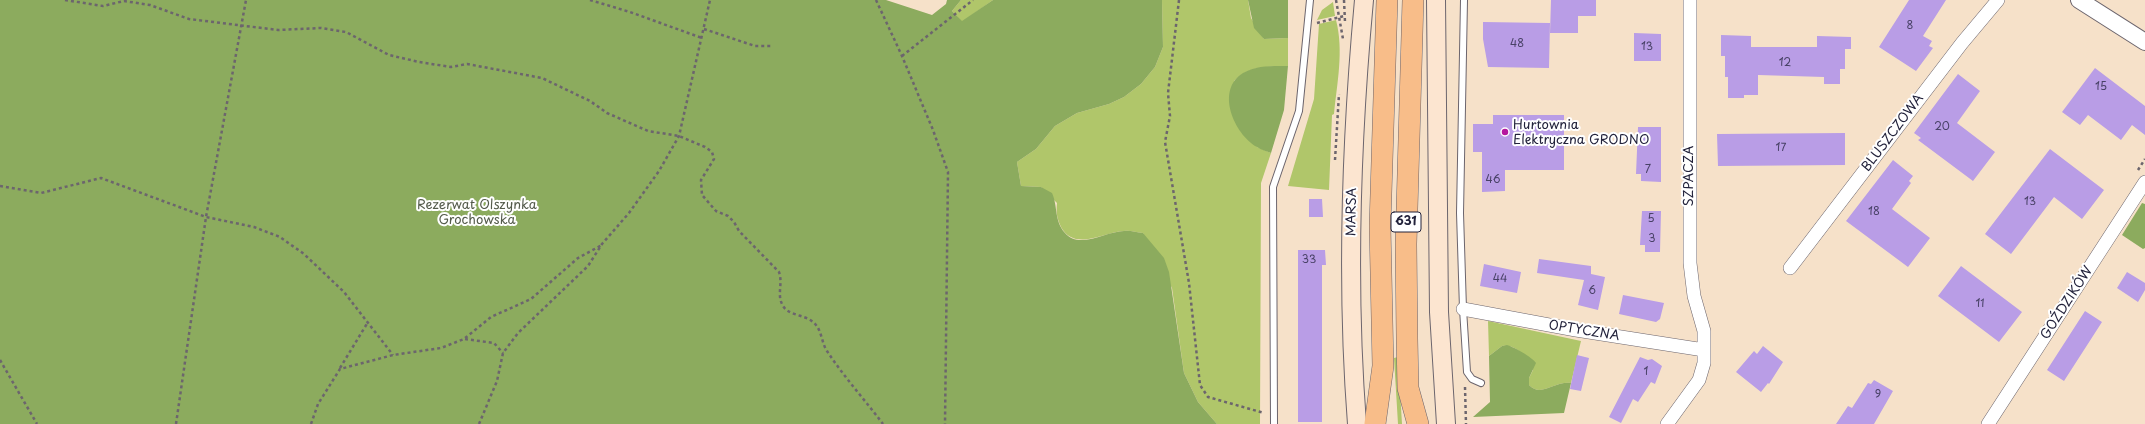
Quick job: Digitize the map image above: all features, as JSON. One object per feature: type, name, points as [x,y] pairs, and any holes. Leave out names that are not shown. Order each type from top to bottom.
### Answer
[{"type":"main road","name":"MARSA","points":[[1357,424],[1351,279],[1352,143],[1364,0]]},
{"type":"main road","name":"631","points":[[1387,0],[1380,226],[1383,366],[1388,424]]},
{"type":"main road","name":"631","points":[[1412,424],[1408,388],[1406,244],[1413,0]]},
{"type":"main road","points":[[1436,0],[1439,312],[1446,424]]},
{"type":"main road","points":[[1375,424],[1383,366]]},
{"type":"main road","points":[[1408,388],[1418,424]]},
{"type":"street","name":"SZPACZA","points":[[1690,0],[1690,263],[1694,296],[1704,331],[1704,350]]},
{"type":"street","name":"BLUSZCZOWA","points":[[1790,268],[1962,43],[1998,0]]},
{"type":"street","points":[[2079,0],[2145,42]]},
{"type":"street","name":"GOŹDZIKÓW","points":[[1988,424],[2145,182]]},
{"type":"street","name":"OPTYCZNA","points":[[1463,309],[1576,330],[1704,350]]},
{"type":"street","points":[[1672,421],[1700,380],[1703,372],[1704,350]]},
{"type":"lane","points":[[1274,424],[1273,187],[1300,111],[1310,0]]},
{"type":"lane","points":[[1464,0],[1460,213],[1463,309],[1467,372],[1472,379],[1481,383]]},
{"type":"path","points":[[66,0],[103,6],[124,1],[150,5],[189,19],[241,26],[278,30],[321,28],[346,32],[389,55],[451,67],[467,64],[542,78],[590,101],[608,113],[648,131],[679,136],[712,152],[714,159],[701,180],[702,195],[716,210],[728,216],[734,222],[739,231],[779,272],[782,280],[780,291],[782,304],[790,313],[813,322],[820,331],[826,350],[883,424]]},
{"type":"path","points":[[176,424],[206,217],[246,0]]},
{"type":"path","points":[[590,0],[630,12],[702,38]]},
{"type":"path","points":[[479,424],[498,381],[504,353],[518,333],[588,266],[602,244],[629,213],[659,171],[679,136],[710,0]]},
{"type":"path","points":[[876,0],[902,56],[933,130],[948,172],[945,424]]},
{"type":"path","points":[[902,56],[973,0]]},
{"type":"path","points":[[1179,0],[1168,93],[1170,116],[1165,142],[1189,283],[1200,385],[1208,397],[1274,415]]},
{"type":"path","points":[[1316,31],[1317,23],[1344,16]]},
{"type":"path","points":[[704,29],[755,46],[772,46]]},
{"type":"path","points":[[0,186],[41,193],[101,178],[206,217],[254,227],[280,237],[304,254],[344,292],[393,355]]},
{"type":"path","points":[[340,369],[393,355],[441,348],[464,339],[491,316],[532,299],[578,258],[602,244]]},
{"type":"path","points":[[311,424],[318,404],[368,322]]},
{"type":"path","points":[[464,339],[494,343],[504,353]]},
{"type":"path","points":[[0,360],[37,424]]},
{"type":"green space","name":"Rezerwat Olszynka Grochowska","points":[[0,0],[886,0],[932,15],[946,4],[947,0],[961,0],[952,11],[962,21],[993,0],[1162,0],[1163,47],[1155,67],[1141,84],[1124,97],[1109,104],[1077,113],[1055,126],[1036,149],[1017,162],[1021,186],[1041,187],[1052,193],[1059,224],[1065,233],[1071,238],[1085,240],[1126,231],[1143,233],[1164,258],[1169,272],[1184,373],[1198,402],[1217,424],[0,424]]},
{"type":"green space","points":[[961,0],[993,0],[962,22],[952,11]]},
{"type":"green space","points":[[1162,0],[1248,0],[1251,18],[1264,39],[1288,38],[1288,66],[1253,69],[1246,72],[1234,81],[1257,147],[1271,153],[1261,183],[1260,424],[1217,424],[1198,402],[1184,373],[1172,288],[1143,233],[1126,231],[1090,239],[1082,240],[1074,238],[1067,234],[1061,227],[1057,215],[1057,203],[1041,187],[1021,186],[1017,162],[1036,149],[1055,126],[1077,113],[1109,104],[1124,97],[1141,84],[1155,67],[1163,47]]},
{"type":"green space","points":[[1248,0],[1288,0],[1288,38],[1264,39],[1254,28]]},
{"type":"green space","points":[[1333,2],[1335,16],[1317,20],[1322,10]]},
{"type":"green space","points":[[1336,20],[1340,55],[1334,114],[1332,115],[1329,190],[1288,186],[1314,99],[1319,24]]},
{"type":"green space","points":[[1265,66],[1288,66],[1284,110],[1271,153],[1257,147],[1241,132],[1231,112],[1229,100],[1230,90],[1235,81],[1248,70]]},
{"type":"green space","points":[[2142,203],[2145,204],[2145,248],[2143,249],[2122,235]]},
{"type":"green space","points":[[1488,321],[1581,341],[1571,383],[1559,384],[1543,390],[1534,389],[1529,385],[1529,378],[1533,370],[1521,353],[1513,347],[1502,346],[1489,356]]},
{"type":"green space","points":[[1507,345],[1523,352],[1536,363],[1529,378],[1529,385],[1534,389],[1543,390],[1559,384],[1571,383],[1564,413],[1473,417],[1490,402],[1489,356],[1502,346]]},
{"type":"green space","points":[[1398,357],[1402,424],[1398,424],[1394,358]]},
{"type":"building","points":[[1551,0],[1596,0],[1596,16],[1578,16],[1578,33],[1550,33]]},
{"type":"building","points":[[1909,0],[1946,0],[1923,36],[1932,41],[1929,46],[1933,48],[1916,71],[1879,47]]},
{"type":"building","points":[[1483,22],[1550,23],[1549,68],[1488,67],[1483,39]]},
{"type":"building","points":[[1634,33],[1661,34],[1661,61],[1634,61]]},
{"type":"building","points":[[1721,35],[1751,36],[1751,47],[1817,47],[1817,36],[1851,37],[1851,49],[1845,49],[1845,69],[1840,69],[1840,84],[1824,84],[1824,77],[1758,75],[1758,95],[1744,95],[1744,98],[1728,98],[1728,77],[1725,77],[1725,56],[1721,56]]},
{"type":"building","points":[[2095,68],[2145,106],[2145,135],[2132,125],[2121,140],[2088,115],[2080,125],[2062,112]]},
{"type":"building","points":[[1958,74],[1980,91],[1957,123],[1995,152],[1973,181],[1918,140],[1921,138],[1914,133]]},
{"type":"building","points":[[1493,115],[1564,115],[1564,170],[1505,170],[1505,191],[1482,192],[1482,152],[1473,152],[1473,124],[1493,124]]},
{"type":"building","points":[[1638,127],[1661,127],[1661,182],[1641,181],[1641,174],[1636,174]]},
{"type":"building","points":[[1845,133],[1845,165],[1718,166],[1717,134]]},
{"type":"building","points":[[2050,149],[2104,190],[2082,219],[2054,197],[2011,254],[1985,234]]},
{"type":"building","points":[[1893,160],[1913,176],[1909,181],[1911,183],[1892,209],[1930,238],[1908,267],[1846,221]]},
{"type":"building","points":[[1309,199],[1322,199],[1323,217],[1309,217]]},
{"type":"building","points":[[1642,211],[1661,211],[1660,252],[1645,252],[1645,245],[1640,245]]},
{"type":"building","points":[[1298,250],[1325,250],[1326,265],[1322,265],[1322,422],[1298,422]]},
{"type":"building","points":[[1539,259],[1591,266],[1591,274],[1605,277],[1598,310],[1578,305],[1584,280],[1537,273]]},
{"type":"building","points":[[1484,264],[1521,272],[1517,293],[1480,286]]},
{"type":"building","points":[[1961,266],[2022,312],[1999,342],[1938,296]]},
{"type":"building","points":[[2127,272],[2145,283],[2145,290],[2138,302],[2117,288]]},
{"type":"building","points":[[1623,295],[1664,303],[1660,319],[1656,322],[1619,314]]},
{"type":"building","points":[[2085,311],[2102,322],[2064,381],[2047,370]]},
{"type":"building","points":[[1763,346],[1783,362],[1769,384],[1768,383],[1761,392],[1736,372],[1754,351],[1757,354]]},
{"type":"building","points":[[1577,355],[1589,358],[1581,391],[1570,389]]},
{"type":"building","points":[[1640,357],[1648,360],[1652,359],[1662,366],[1655,384],[1651,382],[1638,402],[1633,399],[1621,423],[1609,417]]},
{"type":"building","points":[[1874,380],[1893,391],[1874,424],[1836,424],[1848,406],[1852,408],[1868,383],[1871,384]]},
{"type":"place","name":"Hurtownia Elektryczna GRODNO","points":[[1505,132]]}]
